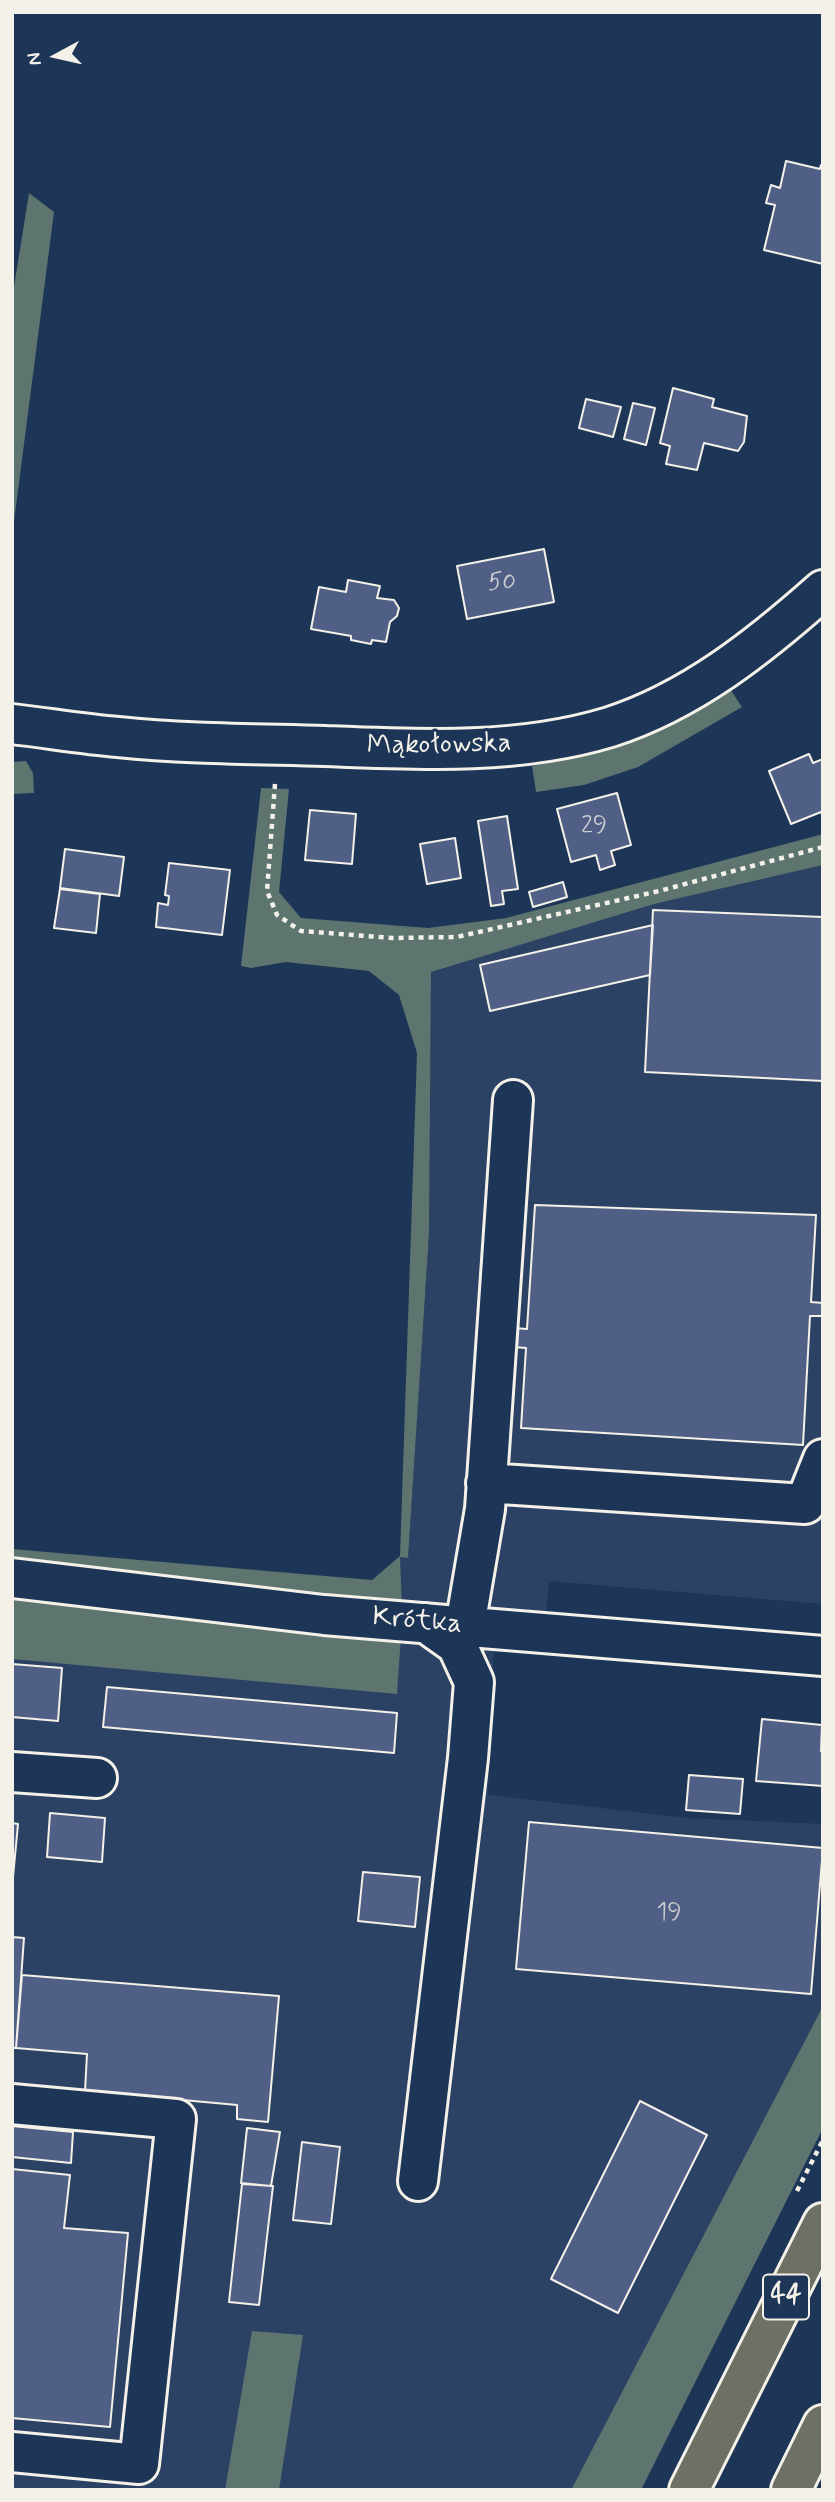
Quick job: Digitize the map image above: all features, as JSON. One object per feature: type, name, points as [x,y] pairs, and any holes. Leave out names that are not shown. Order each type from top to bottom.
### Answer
[{"type":"main road","name":"44","points":[[689,2490],[823,2223]]},
{"type":"main road","points":[[790,2490],[823,2425]]},
{"type":"street","name":"Mąkołowska","points":[[12,724],[119,737],[278,745],[479,749],[545,741],[610,726],[669,701],[729,668],[823,590]]},
{"type":"street","points":[[465,1626],[485,1509],[513,1100]]},
{"type":"street","points":[[486,1483],[805,1504],[823,1459]]},
{"type":"street","name":"Krótka","points":[[12,1578],[324,1615],[823,1656]]},
{"type":"street","points":[[418,2181],[468,1758],[474,1682],[457,1645],[426,1623]]},
{"type":"street","points":[[12,1772],[97,1778]]},
{"type":"street","points":[[12,2104],[176,2119],[139,2464],[12,2452]]},
{"type":"path","points":[[278,745],[267,891],[277,915],[301,931],[393,938],[457,937],[659,891],[823,847]]},
{"type":"shaded area","points":[[823,865],[823,1604],[549,1581],[546,1616],[402,1604],[400,1556],[408,1557],[429,1234],[431,971],[654,904]]},
{"type":"shaded area","points":[[12,1595],[494,1644],[488,1795],[688,1818],[823,1824],[823,2006],[571,2490],[12,2490]]},
{"type":"green space","points":[[29,193],[54,212],[12,537],[12,299]]},
{"type":"green space","points":[[730,689],[742,707],[638,767],[584,785],[536,792],[532,766],[586,754],[635,738],[683,717]]},
{"type":"green space","points":[[26,761],[33,773],[34,793],[12,794],[12,762]]},
{"type":"green space","points":[[261,788],[289,789],[279,892],[301,918],[428,928],[506,918],[823,834],[823,865],[654,904],[431,972],[429,1234],[408,1558],[400,1557],[402,1604],[12,1568],[12,1549],[372,1580],[400,1556],[417,1053],[399,995],[369,971],[286,962],[251,968],[241,966]]},
{"type":"green space","points":[[12,1595],[401,1636],[397,1694],[12,1659]]},
{"type":"green space","points":[[823,2006],[823,2128],[641,2490],[571,2490]]},
{"type":"green space","points":[[252,2331],[303,2335],[279,2490],[225,2490]]},
{"type":"building","points":[[786,161],[820,169],[821,165],[823,166],[823,264],[764,250],[775,205],[766,203],[771,185],[780,188]]},
{"type":"building","points":[[673,388],[714,399],[712,407],[747,416],[744,442],[738,451],[704,443],[697,470],[666,464],[670,446],[660,443]]},
{"type":"building","points":[[586,399],[621,407],[613,437],[579,428]]},
{"type":"building","points":[[633,403],[655,408],[646,445],[624,439]]},
{"type":"building","points":[[544,549],[554,602],[467,619],[457,566]]},
{"type":"building","points":[[348,580],[380,586],[377,598],[394,600],[399,608],[397,616],[390,622],[386,642],[372,640],[371,644],[351,640],[351,636],[311,629],[319,587],[346,592]]},
{"type":"building","points":[[809,754],[813,763],[823,759],[823,817],[821,812],[791,824],[769,771]]},
{"type":"building","points":[[617,793],[631,845],[611,851],[615,865],[600,870],[596,855],[571,862],[557,809]]},
{"type":"building","points":[[310,810],[356,814],[352,864],[305,860]]},
{"type":"building","points":[[507,816],[518,889],[502,891],[504,904],[491,906],[478,821]]},
{"type":"building","points":[[455,838],[461,878],[427,884],[420,844]]},
{"type":"building","points":[[65,849],[124,857],[119,896],[60,888]]},
{"type":"building","points":[[169,863],[230,870],[222,935],[156,927],[158,903],[168,905],[169,896],[165,895]]},
{"type":"building","points":[[563,882],[567,897],[533,907],[529,892]]},
{"type":"building","points":[[60,889],[100,894],[96,933],[54,928]]},
{"type":"building","points":[[653,910],[823,917],[823,1081],[645,1072]]},
{"type":"building","points":[[653,925],[650,975],[490,1011],[480,965]]},
{"type":"building","points":[[535,1205],[816,1215],[811,1302],[823,1303],[823,1316],[810,1316],[803,1445],[521,1428],[526,1348],[513,1347],[514,1328],[527,1329]]},
{"type":"building","points":[[12,1664],[62,1668],[58,1721],[12,1717]]},
{"type":"building","points":[[107,1687],[397,1713],[394,1753],[103,1727]]},
{"type":"building","points":[[762,1719],[822,1725],[823,1786],[756,1781]]},
{"type":"building","points":[[689,1775],[743,1779],[740,1814],[686,1810]]},
{"type":"building","points":[[50,1813],[105,1818],[102,1862],[47,1857]]},
{"type":"building","points":[[529,1822],[823,1848],[811,1994],[516,1969]]},
{"type":"building","points":[[12,1823],[18,1824],[12,1888]]},
{"type":"building","points":[[363,1872],[420,1877],[415,1927],[358,1921]]},
{"type":"building","points":[[12,1937],[24,1938],[16,2048],[12,2048]]},
{"type":"building","points":[[22,1975],[279,1996],[268,2122],[237,2119],[237,2105],[85,2091],[87,2054],[16,2048]]},
{"type":"building","points":[[640,2101],[707,2135],[618,2313],[551,2279]]},
{"type":"building","points":[[12,2126],[73,2132],[71,2163],[12,2157]]},
{"type":"building","points":[[247,2128],[280,2132],[271,2186],[241,2183]]},
{"type":"building","points":[[302,2142],[340,2147],[331,2224],[293,2220]]},
{"type":"building","points":[[12,2169],[70,2175],[64,2228],[128,2233],[110,2427],[12,2418]]},
{"type":"building","points":[[242,2184],[273,2186],[259,2305],[229,2302]]}]
